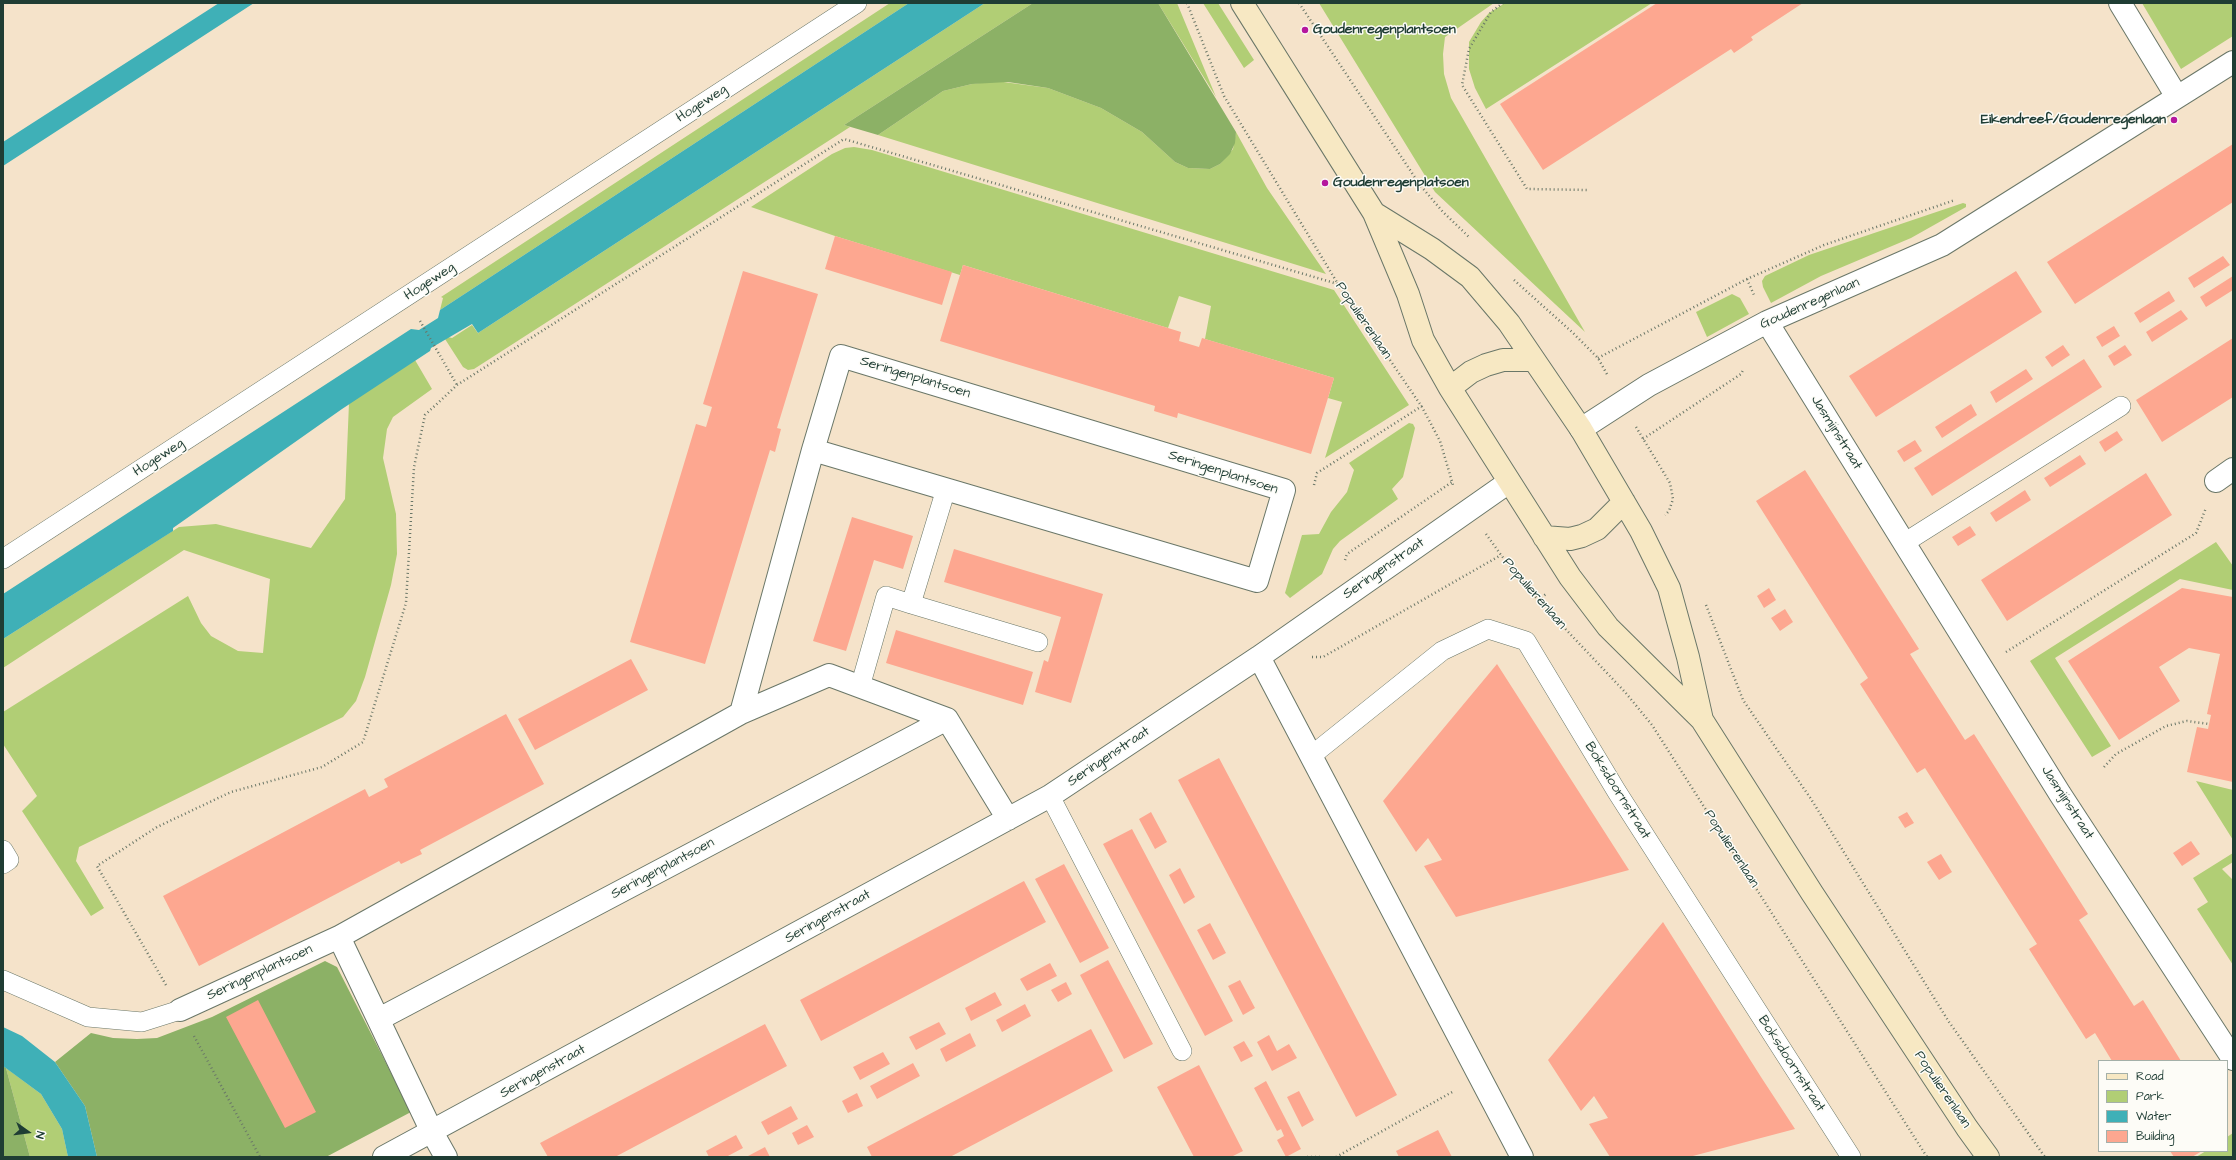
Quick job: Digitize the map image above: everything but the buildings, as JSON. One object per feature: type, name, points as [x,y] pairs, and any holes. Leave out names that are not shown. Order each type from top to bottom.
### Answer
[{"type":"street","name":"Populierenlaan","points":[[1242,3],[1374,213],[1408,294],[1423,340],[1450,388],[1544,537],[1589,604],[1608,627],[1702,720],[1816,900],[1967,1128],[1988,1157]]},
{"type":"street","points":[[2120,3],[2177,97]]},
{"type":"street","name":"Goudenregenlaan","points":[[1581,429],[1649,385],[1767,322],[1942,245],[2233,62]]},
{"type":"street","name":"Populierenlaan","points":[[1374,213],[1432,249],[1470,277],[1509,323],[1581,429],[1654,557],[1676,608],[1702,720]]},
{"type":"street","name":"Jasmijnstraat","points":[[1767,322],[2060,794],[2233,1059]]},
{"type":"street","name":"Seringenplantsoen","points":[[741,713],[814,450],[841,356],[1284,490],[1257,581],[814,450]]},
{"type":"street","points":[[1450,388],[1471,372],[1486,365],[1503,360],[1533,360]]},
{"type":"street","name":"Seringenstraat","points":[[384,1157],[1050,796],[1260,657],[1509,482]]},
{"type":"street","points":[[1544,537],[1570,539],[1582,536],[1597,529],[1624,502]]},
{"type":"street","points":[[1260,657],[1478,1077],[1522,1157]]},
{"type":"street","name":"Seringenplantsoen","points":[[180,1010],[339,937],[741,713],[829,675],[947,719]]},
{"type":"street","points":[[947,719],[1008,819]]},
{"type":"street","name":"Seringenplantsoen","points":[[379,1019],[947,719]]},
{"type":"street","points":[[339,937],[432,1132],[446,1157]]},
{"type":"lane","name":"Hogeweg","points":[[3,559],[857,3]]},
{"type":"lane","points":[[1904,543],[2122,406]]},
{"type":"lane","points":[[911,604],[946,489]]},
{"type":"lane","points":[[860,687],[886,596],[1038,642]]},
{"type":"lane","name":"Boksdoornstraat","points":[[1311,756],[1442,651],[1488,629],[1526,641],[1621,798],[1851,1157]]},
{"type":"lane","points":[[1050,796],[1182,1051]]},
{"type":"lane","points":[[3,850],[9,860],[3,864]]},
{"type":"lane","points":[[3,980],[88,1017],[142,1022],[180,1010]]},
{"type":"path","name":"Populierenlaan","points":[[1187,3],[1224,96],[1338,284],[1422,407],[1440,441],[1452,482],[1469,510],[1501,556],[1538,600],[1625,692],[1652,725],[1927,1157]]},
{"type":"path","points":[[1299,3],[1420,185],[1443,212],[1470,238]]},
{"type":"path","points":[[1503,3],[1491,12],[1469,49],[1462,85],[1526,189],[1589,190]]},
{"type":"path","points":[[260,1157],[180,1010],[97,866],[157,828],[231,792],[322,767],[363,742],[406,603],[414,467],[425,415],[457,385],[844,139],[1338,284]]},
{"type":"path","points":[[1508,274],[1572,332],[1598,358],[1747,280],[1824,245],[1961,198]]},
{"type":"path","points":[[418,319],[457,385]]},
{"type":"path","points":[[1313,488],[1317,473],[1422,407]]},
{"type":"path","points":[[1982,667],[2196,533],[2225,475]]},
{"type":"path","points":[[1307,657],[1323,657],[1501,556]]},
{"type":"path","points":[[1703,598],[1743,700],[1811,799],[1949,1022],[2045,1157]]},
{"type":"path","points":[[2104,767],[2116,754],[2166,726],[2187,721],[2209,724]]},
{"type":"path","points":[[1336,1157],[1478,1077]]},
{"type":"path","points":[[1307,1157],[1320,1157]]},
{"type":"green space","points":[[890,3],[909,3],[440,310],[443,298],[441,297]]},
{"type":"green space","points":[[985,3],[1033,3],[844,125],[850,127],[474,369],[468,370],[463,367],[445,339],[448,337],[452,338],[472,325],[480,336],[478,333]]},
{"type":"green space","points":[[1033,3],[1158,3],[1236,132],[1235,143],[1230,154],[1220,164],[1210,169],[1188,168],[1175,162],[1142,132],[1101,108],[1048,88],[1008,82],[972,84],[943,91],[878,135],[844,125]]},
{"type":"green space","points":[[1158,3],[1177,3],[1216,97]]},
{"type":"green space","points":[[1203,3],[1218,3],[1254,60],[1244,68]]},
{"type":"green space","points":[[1319,3],[1494,3],[1445,37],[1443,54],[1444,74],[1451,98],[1585,332],[1435,192]]},
{"type":"green space","points":[[1505,3],[1652,3],[1486,109],[1475,88],[1469,69],[1469,42],[1481,22],[1489,13]]},
{"type":"green space","points":[[2142,3],[2233,3],[2233,36],[2181,69]]},
{"type":"green space","points":[[996,81],[1048,88],[1101,108],[1142,132],[1175,162],[1188,168],[1210,169],[1220,164],[1233,149],[1236,132],[1267,188],[1326,274],[878,135],[943,91],[972,84]]},
{"type":"green space","points":[[854,147],[872,150],[1334,290],[1409,405],[1325,458],[1342,402],[1328,398],[1334,378],[1205,339],[1211,306],[1179,296],[1168,328],[963,265],[960,275],[835,236],[751,207],[832,154],[845,148]]},
{"type":"green space","points":[[1963,203],[1966,204],[1966,207],[1911,238],[1821,276],[1771,303],[1763,287],[1762,281],[1765,276],[1809,255]]},
{"type":"green space","points":[[1732,294],[1740,298],[1749,314],[1707,337],[1696,312]]},
{"type":"green space","points":[[415,360],[432,389],[393,417],[387,429],[383,458],[396,514],[397,554],[391,585],[365,677],[356,701],[343,717],[79,847],[76,861],[104,908],[91,916],[22,811],[37,796],[3,744],[3,712],[188,596],[201,623],[211,636],[238,651],[263,653],[270,579],[184,550],[3,668],[3,639],[179,527],[216,524],[311,548],[345,499],[349,403]]},
{"type":"green space","points":[[1409,423],[1413,424],[1415,428],[1403,477],[1392,489],[1398,499],[1340,541],[1333,549],[1322,574],[1290,598],[1285,593],[1302,535],[1319,534],[1331,512],[1347,492],[1354,470],[1349,463]]},
{"type":"green space","points":[[2216,542],[2233,566],[2233,590],[2180,579],[2055,658],[2111,746],[2092,757],[2030,661]]},
{"type":"green space","points":[[2196,781],[2233,790],[2233,840]]},
{"type":"green space","points":[[2233,853],[2233,862],[2222,869],[2233,880],[2233,965],[2197,909],[2208,902],[2193,878]]},
{"type":"green space","points":[[325,961],[337,967],[411,1112],[326,1157],[97,1157],[85,1106],[55,1062],[91,1033],[113,1038],[157,1038],[212,1017]]},
{"type":"green space","points":[[3,1066],[6,1068],[30,1157],[3,1157]]},
{"type":"green space","points":[[6,1068],[41,1094],[62,1129],[68,1157],[30,1157]]},
{"type":"green space","points":[[2233,1133],[2233,1157],[2196,1157],[2204,1152],[2228,1152],[2228,1136]]},
{"type":"water","points":[[219,3],[254,3],[3,166],[3,142]]},
{"type":"water","points":[[909,3],[985,3],[478,333],[472,324],[431,348],[430,351],[342,409],[173,528],[173,531],[3,639],[3,594],[411,329],[419,330],[438,318],[440,310]]},
{"type":"water","points":[[3,1027],[22,1036],[55,1062],[85,1106],[97,1157],[68,1157],[62,1129],[41,1094],[3,1066]]},
{"type":"place","name":"Goudenregenplantsoen","points":[[1305,30]]},
{"type":"place","name":"Eikendreef/Goudenregenlaan","points":[[2174,120]]},
{"type":"place","name":"Goudenregenplatsoen","points":[[1325,183]]}]
